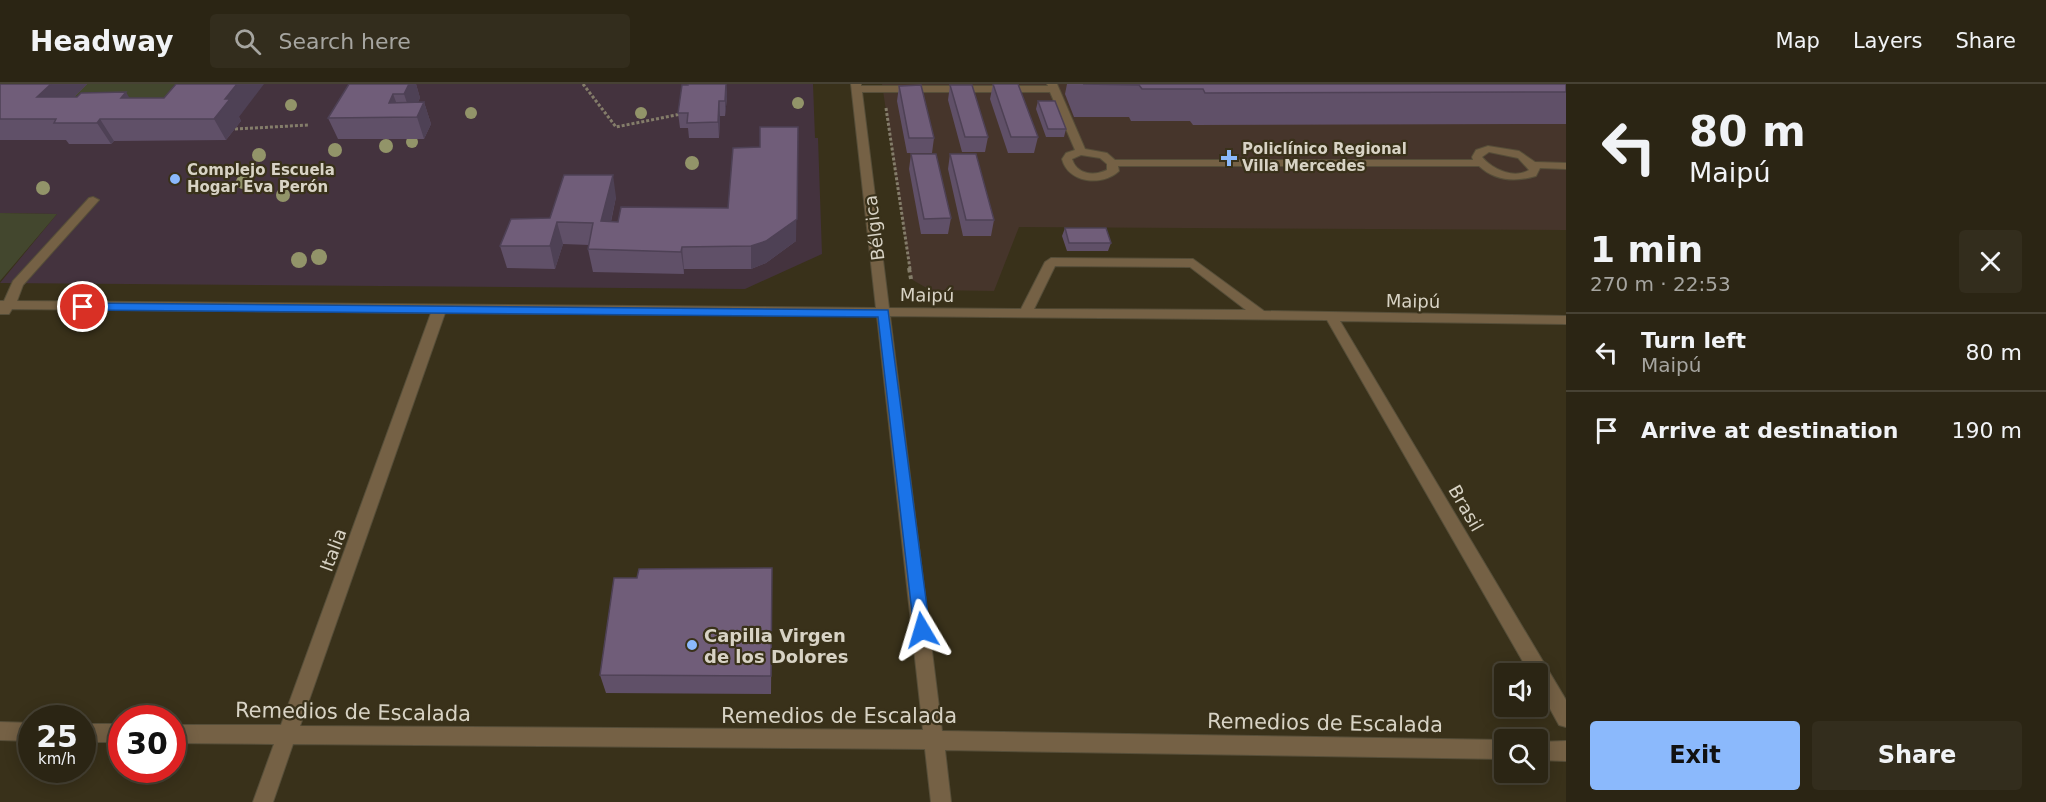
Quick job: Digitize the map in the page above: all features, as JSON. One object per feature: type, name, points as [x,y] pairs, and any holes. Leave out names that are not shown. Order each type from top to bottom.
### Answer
[{"type":"street","points":[[857,87],[883,89],[1053,86],[1081,152]]},
{"type":"street","name":"Bélgica","points":[[857,87],[936,740],[941,802]]},
{"type":"street","points":[[1533,165],[1535,170],[1532,174],[1518,177],[1496,173],[1481,164],[1477,157],[1480,152],[1500,150],[1520,156],[1533,165],[1566,166]]},
{"type":"street","points":[[1081,152],[1103,155],[1112,163],[1113,171],[1103,176],[1080,174],[1067,163],[1070,156],[1081,152]]},
{"type":"street","points":[[1112,163],[1481,164]]},
{"type":"street","points":[[3,309],[17,284],[93,200]]},
{"type":"street","points":[[1025,314],[1051,262],[1193,263],[1261,315]]},
{"type":"street","name":"Maipú","points":[[3,309],[1261,315],[1332,318],[1566,320]]},
{"type":"street","name":"Italia","points":[[263,802],[440,310]]},
{"type":"street","name":"Brasil","points":[[1332,318],[1566,718]]},
{"type":"street","points":[[0,731],[18,732]]},
{"type":"street","name":"Remedios de Escalada","points":[[186,734],[936,740],[1494,750]]},
{"type":"street","points":[[1548,751],[1566,751]]},
{"type":"path","points":[[583,84],[616,127],[681,114]]},
{"type":"path","points":[[883,89],[911,279]]},
{"type":"path","points":[[235,129],[309,125]]},
{"type":"shaded area","points":[[0,84],[813,84],[815,138],[818,138],[822,254],[745,289],[0,283],[57,214],[0,213]]},
{"type":"shaded area","name":"Policlínico Regional Villa Mercedes","points":[[882,84],[1566,84],[1566,230],[1019,227],[994,291],[930,290],[911,279]]},
{"type":"green space","points":[[87,84],[205,84],[176,119],[52,118]]},
{"type":"green space","points":[[0,213],[57,214],[0,281]]},
{"type":"building","points":[[0,84],[51,84],[37,97],[77,97],[81,93],[126,92],[121,98],[164,98],[176,84],[237,84],[225,99],[230,99],[214,119],[100,119],[97,123],[54,123],[56,119],[0,119]]},
{"type":"building","points":[[349,84],[409,84],[404,94],[393,94],[389,103],[424,102],[417,117],[328,118]]},
{"type":"building","points":[[726,84],[725,101],[719,101],[718,122],[687,123],[688,113],[678,113],[682,85]]},
{"type":"building","points":[[993,84],[1018,84],[1038,137],[1011,137]]},
{"type":"building","points":[[1083,84],[1566,84],[1566,92],[1205,93],[1203,89],[1142,89],[1139,85]]},
{"type":"building","points":[[921,85],[934,138],[909,138],[899,86]]},
{"type":"building","points":[[950,85],[972,85],[988,137],[965,137]]},
{"type":"building","points":[[1038,101],[1055,101],[1066,129],[1048,129]]},
{"type":"building","points":[[760,127],[798,127],[797,219],[766,241],[751,246],[682,247],[681,252],[588,249],[593,223],[557,222],[550,246],[500,246],[511,219],[550,218],[564,175],[613,175],[601,221],[618,222],[621,207],[728,208],[733,148],[760,147]]},
{"type":"building","points":[[911,154],[936,154],[951,218],[924,219]]},
{"type":"building","points":[[950,154],[976,154],[994,220],[966,220]]},
{"type":"building","points":[[1065,228],[1106,228],[1111,243],[1069,243]]},
{"type":"building","name":"Capilla Virgen de los Dolores","points":[[772,568],[771,676],[600,675],[614,578],[637,578],[639,569]]},
{"type":"place","name":"Policlínico Regional Villa Mercedes","points":[[1229,158]]},
{"type":"place","name":"Complejo Escuela Hogar Eva Perón","points":[[175,179]]},
{"type":"place","name":"Capilla Virgen de los Dolores","points":[[692,645]]},
{"type":"route","points":[[83,307],[884,313],[922,630]]}]
